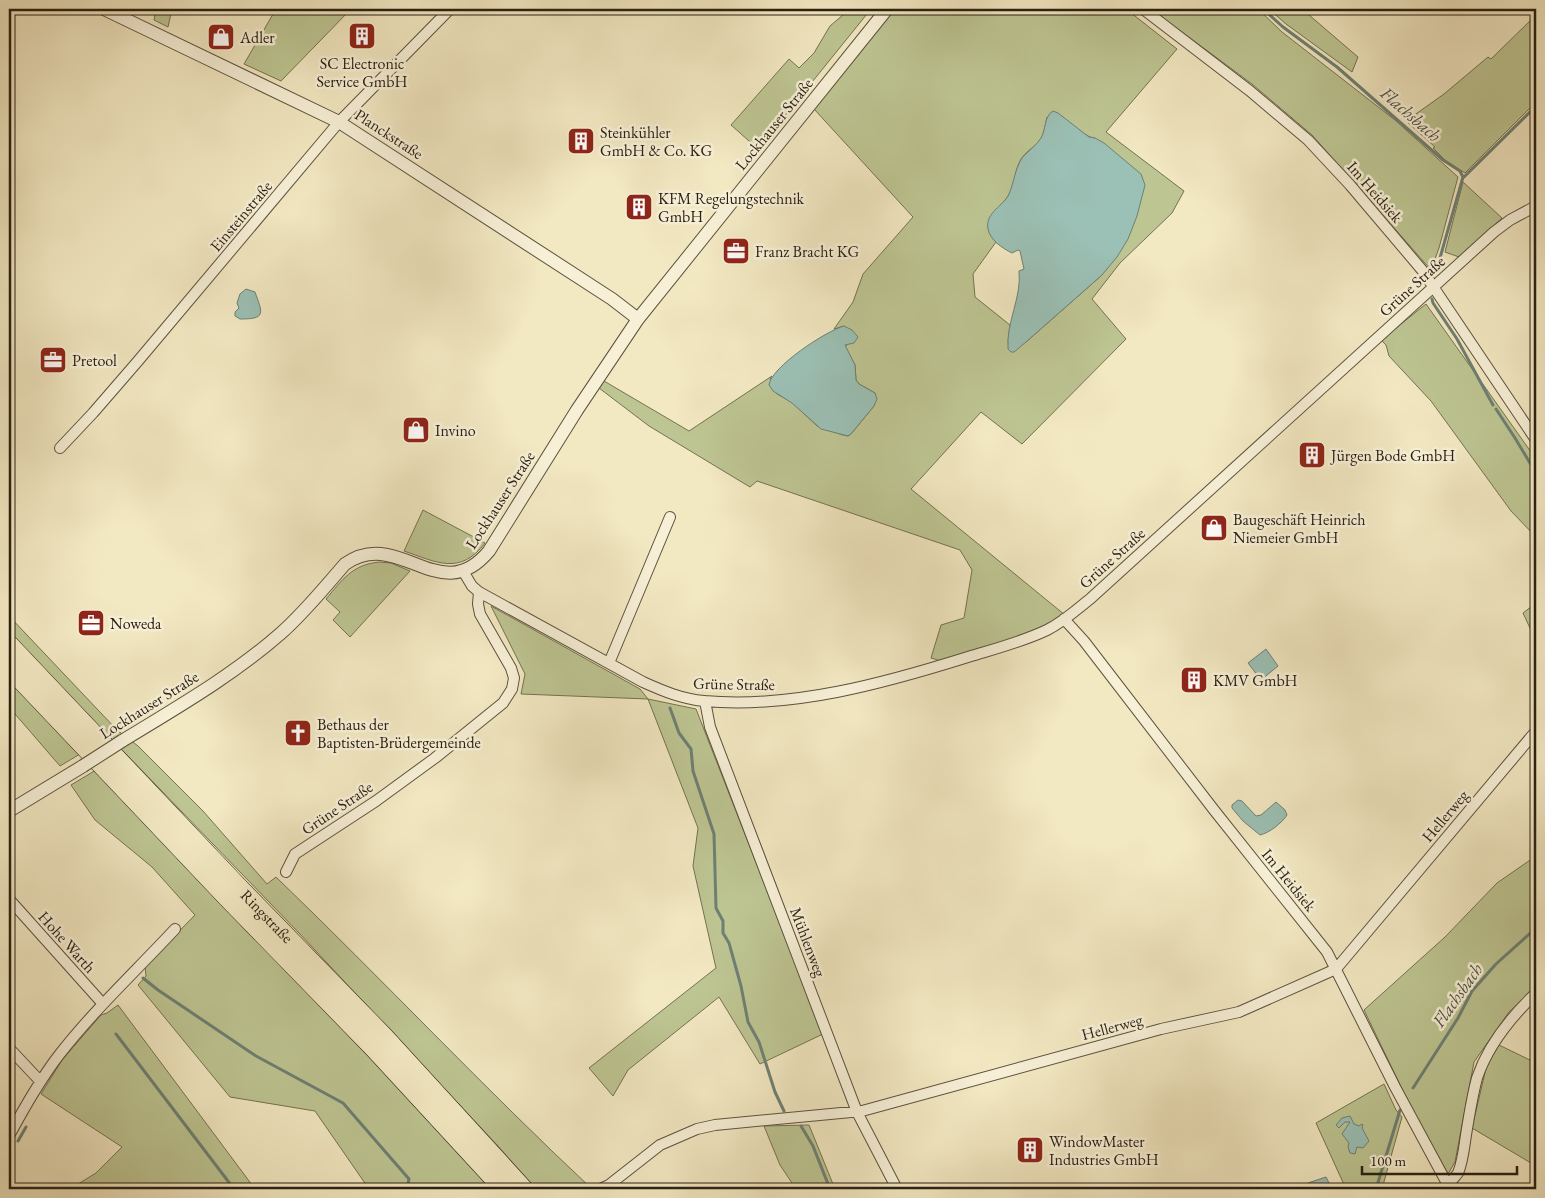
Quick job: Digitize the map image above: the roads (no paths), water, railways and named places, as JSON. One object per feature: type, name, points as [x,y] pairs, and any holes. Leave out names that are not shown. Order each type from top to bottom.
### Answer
[{"type":"highway","name":"Ringstraße","points":[[9,644],[225,873],[385,1037],[524,1189]]},
{"type":"highway","name":"Ringstraße","points":[[9,668],[227,898],[373,1048],[503,1189]]},
{"type":"street","name":"Planckstraße","points":[[104,9],[339,122],[605,295],[638,319]]},
{"type":"street","name":"Einsteinstraße","points":[[60,448],[138,361],[339,122],[450,9]]},
{"type":"street","name":"Lockhauser Straße","points":[[9,811],[176,709],[267,645],[295,620],[345,564],[353,559],[368,554],[387,554],[431,570],[449,573],[463,571],[477,564],[489,552],[577,410],[638,319],[887,9]]},
{"type":"street","name":"Im Heidsiek","points":[[1143,9],[1221,68],[1308,140],[1350,185],[1434,287],[1536,440]]},
{"type":"street","name":"Grüne Straße","points":[[463,571],[478,592],[609,663],[666,692],[684,698],[705,701],[759,702],[782,700],[876,685],[1017,642],[1047,630],[1064,619],[1133,560],[1494,232],[1510,220],[1536,206]]},
{"type":"street","points":[[609,663],[670,517]]},
{"type":"street","name":"Grüne Straße","points":[[286,872],[295,854],[376,801],[435,758],[503,703],[512,689],[514,678],[511,668],[480,614],[478,592]]},
{"type":"street","name":"Im Heidsiek","points":[[1064,619],[1084,641],[1214,810],[1327,952],[1394,1086],[1449,1187],[1457,1174],[1463,1158],[1471,1104],[1484,1063],[1494,1044],[1515,1015],[1536,993]]},
{"type":"street","name":"Mühlenweg","points":[[705,701],[710,727],[857,1112],[897,1189]]},
{"type":"street","name":"Hellerweg","points":[[600,1189],[609,1185],[660,1145],[697,1129],[715,1125],[857,1112],[1161,1029],[1239,1012],[1336,969],[1536,731]]},
{"type":"street","name":"Hohe Warth","points":[[9,899],[103,1004]]},
{"type":"street","points":[[9,1136],[40,1081],[60,1055],[103,1004],[175,929]]},
{"type":"street","points":[[9,1048],[40,1081]]},
{"type":"water","points":[[1053,111],[1089,137],[1104,143],[1141,174],[1145,185],[1137,216],[1128,239],[1117,257],[1102,275],[1026,342],[1014,352],[1011,352],[1008,349],[1009,329],[1018,290],[1019,271],[1024,269],[1020,251],[1012,253],[997,243],[989,233],[988,223],[992,214],[1007,198],[1022,158],[1037,144],[1043,135],[1048,116]]},
{"type":"water","points":[[246,289],[255,292],[261,310],[260,314],[254,318],[240,319],[235,316],[235,312],[239,308],[237,303],[240,294]]},
{"type":"water","points":[[844,326],[852,330],[858,337],[854,343],[845,345],[855,365],[856,380],[859,384],[875,393],[877,399],[874,406],[848,436],[821,429],[792,403],[773,391],[769,385],[779,369],[800,351],[825,335]]},
{"type":"water","points":[[1266,649],[1278,666],[1261,680],[1248,663]]},
{"type":"water","points":[[1238,800],[1242,801],[1256,816],[1261,815],[1276,802],[1285,810],[1287,815],[1275,827],[1260,835],[1243,821],[1232,808],[1232,805]]},
{"type":"water","points":[[1350,1116],[1354,1124],[1363,1125],[1362,1128],[1369,1141],[1363,1148],[1357,1147],[1355,1154],[1350,1153],[1349,1143],[1342,1134],[1350,1122],[1345,1122],[1339,1128],[1336,1125],[1342,1118]]},
{"type":"water","points":[[1326,1177],[1332,1189],[1308,1189],[1308,1183]]},
{"type":"waterway","name":"Flachsbach","points":[[1263,9],[1283,27],[1337,67],[1443,160],[1460,171],[1463,177],[1436,272]]},
{"type":"waterway","points":[[1464,177],[1536,106]]},
{"type":"waterway","name":"Flachsbach","points":[[1432,299],[1457,339],[1493,405]]},
{"type":"waterway","name":"Flachsbach","points":[[1496,409],[1536,473]]},
{"type":"waterway","points":[[670,708],[679,733],[691,749],[693,771],[714,834],[716,908],[723,921],[723,933],[729,943],[741,986],[748,1022],[759,1042],[775,1092],[784,1111]]},
{"type":"waterway","name":"Flachsbach","points":[[1413,1088],[1458,1018],[1472,991],[1496,964],[1536,928]]},
{"type":"waterway","points":[[143,978],[256,1056],[343,1103],[409,1179],[407,1189]]},
{"type":"waterway","points":[[116,1034],[234,1189]]},
{"type":"waterway","name":"Flachsbach","points":[[1376,1189],[1400,1110]]},
{"type":"waterway","points":[[801,1126],[813,1146],[830,1189]]},
{"type":"waterway","points":[[18,1141],[26,1127]]},
{"type":"waterway","points":[[9,1157],[11,1153]]},
{"type":"place","name":"SC Electronic Service GmbH","points":[[362,36]]},
{"type":"place","name":"Adler","points":[[221,37]]},
{"type":"place","name":"Steinkühler GmbH & Co. KG","points":[[581,141]]},
{"type":"place","name":"KFM Regelungstechnik GmbH","points":[[639,207]]},
{"type":"place","name":"Franz Bracht KG","points":[[736,251]]},
{"type":"place","name":"Pretool","points":[[53,360]]},
{"type":"place","name":"Invino","points":[[416,430]]},
{"type":"place","name":"Jürgen Bode GmbH","points":[[1312,455]]},
{"type":"place","name":"Baugeschäft Heinrich Niemeier GmbH","points":[[1214,528]]},
{"type":"place","name":"Noweda","points":[[91,623]]},
{"type":"place","name":"KMV GmbH","points":[[1194,680]]},
{"type":"place","name":"Bethaus der Baptisten-Brüdergemeinde","points":[[298,733]]},
{"type":"place","name":"WindowMaster Industries GmbH","points":[[1030,1150]]}]
